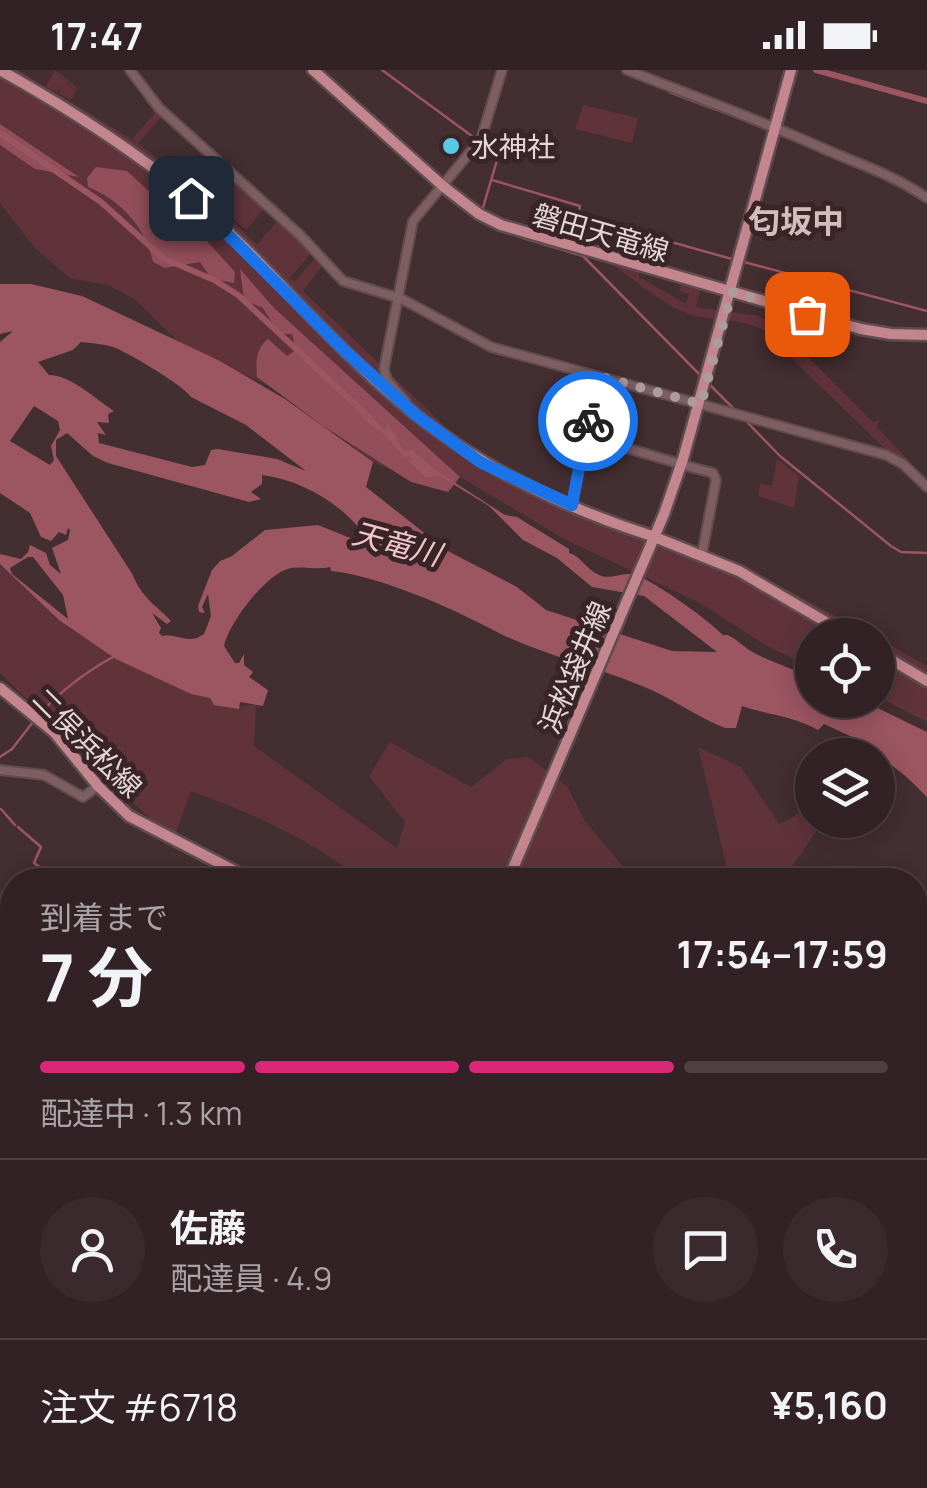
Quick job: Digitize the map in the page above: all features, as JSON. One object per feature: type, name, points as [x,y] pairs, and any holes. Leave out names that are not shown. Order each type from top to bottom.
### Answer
[{"type":"main road","points":[[0,70],[122,145],[191,198],[344,350],[416,415],[480,462],[572,505],[702,554],[819,618]]},
{"type":"main road","name":"磐田天竜線","points":[[312,70],[444,187],[479,214],[515,230],[872,332],[927,335]]},
{"type":"main road","name":"浜松袋井線","points":[[513,868],[682,465],[791,70]]},
{"type":"main road","points":[[895,662],[927,681]]},
{"type":"main road","name":"二俣浜松線","points":[[0,688],[54,732],[98,786],[129,816],[228,868]]},
{"type":"street","points":[[130,70],[159,108],[301,236],[338,278],[398,298],[491,347],[886,456],[925,480]]},
{"type":"street","points":[[416,415],[384,374],[414,221],[482,138],[502,70]]},
{"type":"street","points":[[627,70],[776,126],[927,198]]},
{"type":"street","points":[[572,505],[598,376]]},
{"type":"street","points":[[585,436],[713,473],[716,480],[702,554]]},
{"type":"street","points":[[0,770],[44,776],[82,797],[98,786]]},
{"type":"shaded area","points":[[0,70],[18,70],[45,87],[55,70],[69,81],[67,86],[72,82],[77,88],[71,100],[58,93],[64,85],[57,92],[46,87],[135,141],[133,138],[157,110],[163,115],[138,143],[225,213],[257,245],[278,220],[312,252],[290,278],[294,282],[316,257],[324,264],[303,291],[449,430],[485,454],[516,484],[789,591],[840,618],[795,618],[795,660],[700,603],[564,539],[460,477],[432,487],[373,462],[275,389],[181,344],[134,299],[108,285],[69,278],[34,247],[0,203]]},
{"type":"shaded area","points":[[583,105],[638,118],[632,143],[575,129]]},
{"type":"shaded area","points":[[0,124],[79,177],[35,169],[0,145]]},
{"type":"shaded area","points":[[96,167],[127,171],[195,228],[235,272],[234,283],[212,279],[200,262],[165,268],[153,262],[144,237],[130,217],[88,187],[87,178]]},
{"type":"shaded area","points":[[232,178],[265,207],[246,230],[213,200]]},
{"type":"shaded area","points":[[612,264],[640,270],[639,277],[686,303],[689,294],[679,291],[682,281],[701,287],[696,307],[759,316],[775,325],[768,334],[742,322],[681,311]]},
{"type":"shaded area","points":[[240,269],[274,308],[460,477],[448,492],[411,482],[323,426],[257,377],[259,351],[268,339],[287,356],[296,350],[292,334],[279,334],[263,308],[244,300]]},
{"type":"shaded area","points":[[780,329],[873,422],[879,421],[877,427],[910,462],[893,457],[769,336]]},
{"type":"shaded area","points":[[777,459],[799,476],[794,508],[758,496],[760,484],[772,485]]},
{"type":"shaded area","points":[[0,565],[76,631],[232,708],[256,704],[254,746],[397,848],[405,822],[369,776],[390,742],[471,787],[507,759],[528,757],[567,786],[585,821],[624,868],[346,868],[258,818],[191,791],[173,841],[0,673]]},
{"type":"shaded area","points":[[895,648],[927,666],[927,722],[895,706]]},
{"type":"shaded area","points":[[698,747],[741,767],[779,824],[795,816],[795,838],[812,838],[791,868],[727,868]]},
{"type":"water","name":"天竜川","points":[[0,284],[31,284],[82,296],[218,360],[285,399],[373,462],[366,487],[446,550],[517,587],[546,610],[672,651],[717,652],[644,596],[592,587],[557,558],[523,540],[489,506],[440,476],[425,477],[408,460],[413,461],[410,456],[404,457],[361,413],[368,414],[385,430],[388,424],[404,451],[412,450],[505,515],[517,517],[569,549],[594,572],[607,577],[638,576],[678,600],[723,635],[795,670],[795,718],[895,716],[927,732],[927,797],[895,768],[895,738],[854,738],[824,724],[818,730],[742,706],[736,728],[725,728],[642,686],[515,640],[416,594],[331,571],[330,567],[281,572],[250,600],[227,636],[224,646],[235,663],[244,654],[244,665],[253,672],[249,677],[268,690],[263,706],[240,702],[239,709],[214,705],[210,698],[191,694],[116,659],[59,620],[0,564],[0,554],[21,559],[30,545],[46,553],[50,565],[61,574],[52,548],[68,540],[70,530],[66,535],[59,532],[51,541],[41,537],[30,513],[0,493],[0,342],[13,331],[0,334]],"holes":[[[81,342],[113,347],[130,355],[191,397],[246,425],[306,471],[277,459],[218,449],[211,450],[205,465],[192,467],[99,443],[98,433],[106,435],[97,422],[109,423],[108,414],[114,411],[74,383],[49,375],[38,362],[73,350]],[[34,406],[58,421],[60,430],[51,446],[54,460],[50,465],[10,441]],[[67,433],[93,456],[108,463],[249,502],[261,499],[251,492],[262,484],[262,475],[293,483],[337,507],[370,543],[373,537],[385,552],[318,525],[265,530],[212,570],[198,606],[199,612],[205,613],[202,607],[208,594],[211,616],[204,634],[193,639],[162,636],[152,613],[167,624],[171,621],[140,589],[56,456],[56,440]],[[33,557],[63,595],[68,619],[12,574],[10,568]]]},
{"type":"waterway","points":[[382,70],[476,139]]},
{"type":"waterway","points":[[816,70],[927,101]]},
{"type":"waterway","points":[[671,91],[716,108]]},
{"type":"waterway","points":[[0,133],[101,202],[163,258],[238,295],[369,417]]},
{"type":"waterway","points":[[482,211],[500,150],[483,144]]},
{"type":"waterway","points":[[492,180],[580,206],[578,216],[732,259]]},
{"type":"waterway","points":[[480,218],[523,238],[583,256],[702,377]]},
{"type":"waterway","points":[[744,262],[927,311]]},
{"type":"waterway","points":[[708,383],[734,409]]},
{"type":"waterway","points":[[743,418],[780,456],[891,546],[901,552],[927,553]]},
{"type":"waterway","points":[[41,713],[75,682],[113,657]]},
{"type":"waterway","points":[[0,757],[12,749],[33,722]]},
{"type":"waterway","points":[[1,809],[15,825]]},
{"type":"waterway","points":[[18,827],[41,847],[34,863],[41,868]]},
{"type":"way so far","points":[[588,421],[598,376],[701,404],[732,292],[807,314]]},
{"type":"place","name":"水神社","points":[[451,146]]},
{"type":"district","name":"匂坂中","points":[[796,221]]},
{"type":"route","points":[[191,198],[375,380],[452,443],[506,477],[572,505],[588,421]]}]
